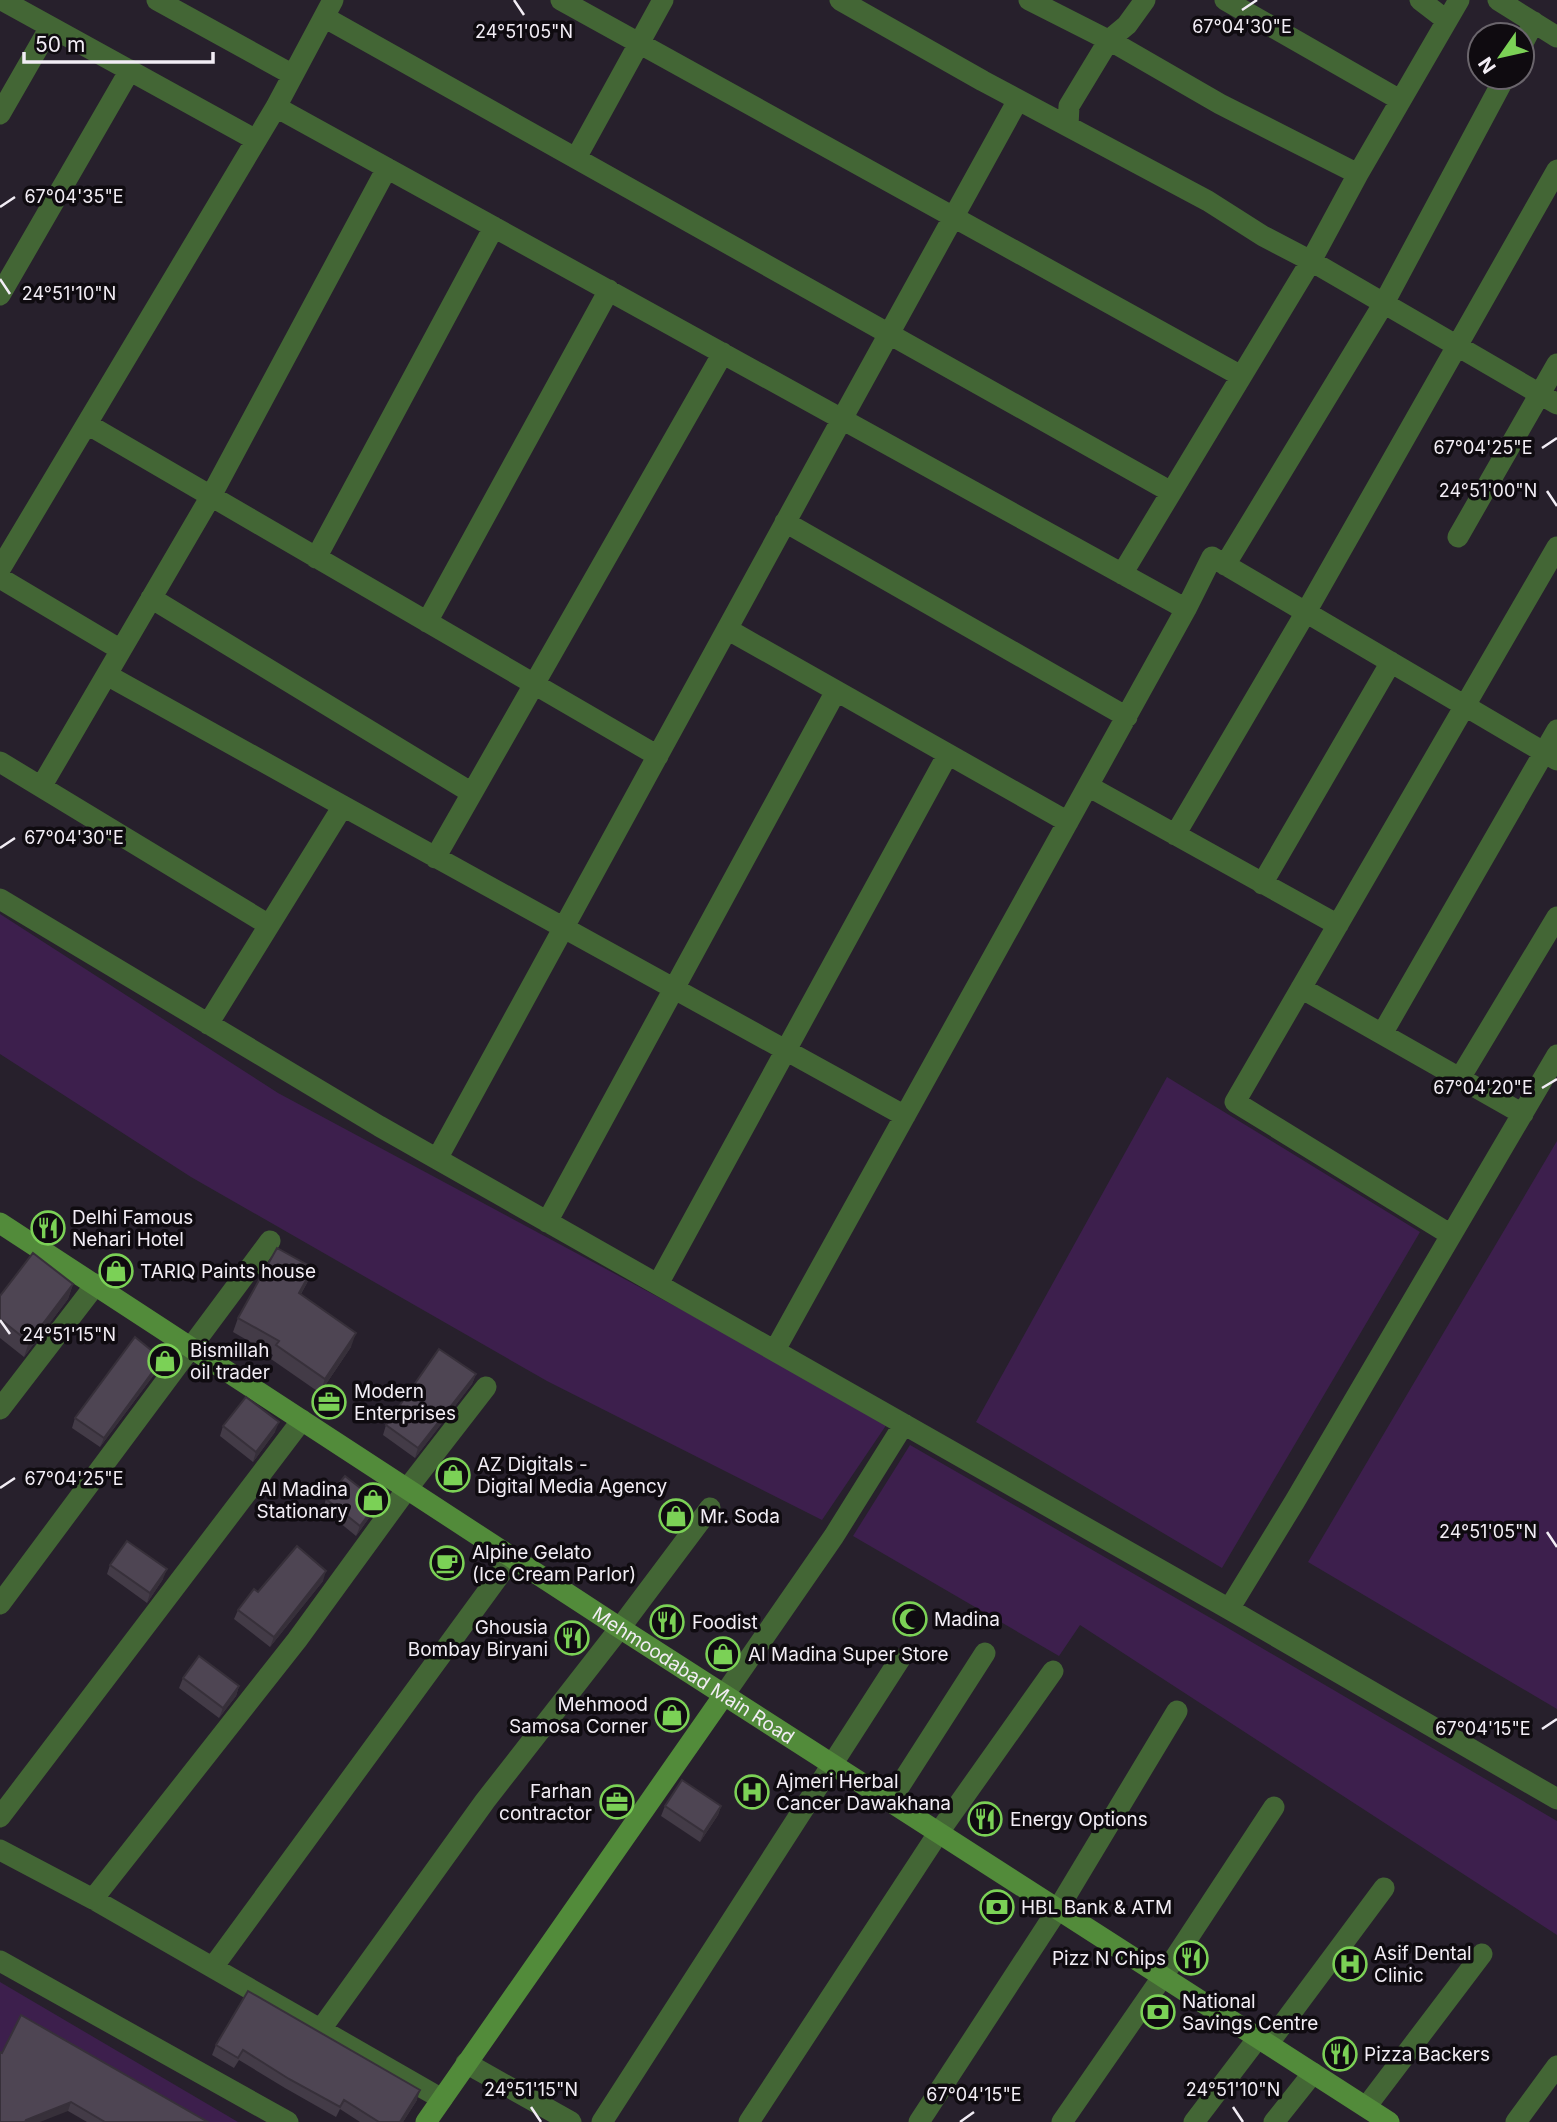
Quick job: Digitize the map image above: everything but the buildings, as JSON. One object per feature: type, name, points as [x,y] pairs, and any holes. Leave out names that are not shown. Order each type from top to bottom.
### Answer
[{"type":"main road","name":"Mehmoodabad Main Road","points":[[0,1223],[620,1628],[1389,2122]]},
{"type":"main road","points":[[426,2122],[724,1695]]},
{"type":"street","points":[[2,0],[256,140]]},
{"type":"street","points":[[157,0],[293,75]]},
{"type":"street","points":[[561,0],[1241,376]]},
{"type":"street","points":[[576,158],[663,0]]},
{"type":"street","points":[[840,0],[1018,100],[1197,195],[1549,399]]},
{"type":"street","points":[[1029,0],[1109,40],[1220,104],[1358,174]]},
{"type":"street","points":[[1068,126],[1069,106],[1109,40],[1127,25],[1145,0]]},
{"type":"street","points":[[1225,0],[1400,100]]},
{"type":"street","points":[[1420,0],[1446,20]]},
{"type":"street","points":[[1122,574],[1311,261],[1459,0]]},
{"type":"street","points":[[1498,0],[1532,21]]},
{"type":"street","points":[[0,569],[276,107],[329,8],[576,158],[1171,492]]},
{"type":"street","points":[[1536,23],[1557,37]]},
{"type":"street","points":[[0,114],[50,27]]},
{"type":"street","points":[[0,295],[130,70]]},
{"type":"street","points":[[1225,565],[1384,303],[1498,91]]},
{"type":"street","points":[[437,1159],[1018,100]]},
{"type":"street","points":[[276,107],[1186,609]]},
{"type":"street","points":[[41,787],[211,496],[387,168]]},
{"type":"street","points":[[1175,835],[1306,612],[1557,170]]},
{"type":"street","points":[[316,558],[494,227]]},
{"type":"street","points":[[427,622],[609,290]]},
{"type":"street","points":[[435,858],[723,353]]},
{"type":"street","points":[[1458,537],[1549,399],[1557,364]]},
{"type":"street","points":[[87,424],[658,756]]},
{"type":"street","points":[[785,522],[1126,717]]},
{"type":"street","points":[[1451,1235],[1235,1102],[1557,547]]},
{"type":"street","points":[[775,1350],[1186,609],[1212,557],[1551,756]]},
{"type":"street","points":[[0,578],[121,649]]},
{"type":"street","points":[[151,598],[472,793]]},
{"type":"street","points":[[727,629],[1068,822]]},
{"type":"street","points":[[1262,884],[1391,662]]},
{"type":"street","points":[[107,675],[905,1116]]},
{"type":"street","points":[[547,1222],[836,691]]},
{"type":"street","points":[[1382,1034],[1551,756],[1557,730]]},
{"type":"street","points":[[658,1284],[948,754]]},
{"type":"street","points":[[0,762],[269,925]]},
{"type":"street","points":[[1088,786],[1338,925]]},
{"type":"street","points":[[208,1024],[343,806]]},
{"type":"street","points":[[0,899],[437,1159],[1229,1609],[1557,1799]]},
{"type":"street","points":[[1460,1078],[1557,917]]},
{"type":"street","points":[[1301,988],[1523,1114]]},
{"type":"street","points":[[1229,1609],[1557,1055]]},
{"type":"street","points":[[0,1604],[270,1241]]},
{"type":"street","points":[[0,1409],[96,1284]]},
{"type":"street","points":[[93,1899],[297,1640],[407,1489],[486,1387]]},
{"type":"street","points":[[0,1817],[302,1419]]},
{"type":"street","points":[[724,1695],[834,1536],[904,1424]]},
{"type":"street","points":[[321,2029],[485,1801],[710,1508]]},
{"type":"street","points":[[213,1967],[512,1558]]},
{"type":"street","points":[[890,1801],[985,1653]]},
{"type":"street","points":[[602,2122],[900,1659]]},
{"type":"street","points":[[749,2122],[939,1832],[1053,1671]]},
{"type":"street","points":[[919,2122],[1058,1909],[1177,1711]]},
{"type":"street","points":[[1062,2122],[1163,1976],[1274,1807]]},
{"type":"street","points":[[0,1850],[93,1899],[442,2099]]},
{"type":"street","points":[[1194,2122],[1263,2041],[1384,1888]]},
{"type":"street","points":[[1366,2107],[1482,1954]]},
{"type":"street","points":[[0,1961],[288,2122]]},
{"type":"street","points":[[466,2063],[571,2122]]},
{"type":"street","points":[[1516,2122],[1557,2066]]},
{"type":"street","points":[[1274,2122],[1313,2073]]},
{"type":"shaded area","points":[[0,914],[278,1093],[889,1421],[822,1520],[547,1381],[191,1177],[0,1054]]},
{"type":"shaded area","points":[[1167,1077],[1420,1232],[1222,1568],[976,1422]]},
{"type":"shaded area","points":[[1557,1141],[1557,1709],[1308,1562]]},
{"type":"shaded area","points":[[910,1445],[1557,1821],[1557,1935],[1080,1625],[1059,1656],[853,1536]]},
{"type":"shaded area","points":[[0,1982],[238,2122],[191,2122],[0,2060]]},
{"type":"place","name":"Delhi Famous Nehari Hotel","points":[[48,1228]]},
{"type":"place","name":"TARIQ Paints house","points":[[116,1271]]},
{"type":"place","name":"Bismillah oil trader","points":[[165,1361]]},
{"type":"place","name":"Modern Enterprises","points":[[329,1402]]},
{"type":"place","name":"AZ Digitals - Digital Media Agency","points":[[453,1475]]},
{"type":"place","name":"Al Madina Stationary","points":[[373,1500]]},
{"type":"place","name":"Mr. Soda","points":[[676,1516]]},
{"type":"place","name":"Alpine Gelato (Ice Cream Parlor)","points":[[447,1563]]},
{"type":"place","name":"Madina","points":[[910,1619]]},
{"type":"place","name":"Foodist","points":[[667,1622]]},
{"type":"place","name":"Ghousia Bombay Biryani","points":[[572,1638]]},
{"type":"place","name":"Al Madina Super Store","points":[[723,1654]]},
{"type":"place","name":"Mehmood Samosa Corner","points":[[672,1715]]},
{"type":"place","name":"Ajmeri Herbal Cancer Dawakhana","points":[[752,1792]]},
{"type":"place","name":"Farhan contractor","points":[[617,1802]]},
{"type":"place","name":"Energy Options","points":[[985,1819]]},
{"type":"place","name":"HBL Bank & ATM","points":[[997,1907]]},
{"type":"place","name":"Pizz N Chips","points":[[1191,1958]]},
{"type":"place","name":"Asif Dental Clinic","points":[[1350,1964]]},
{"type":"place","name":"National Savings Centre","points":[[1158,2012]]},
{"type":"place","name":"Pizza Backers","points":[[1340,2054]]}]
